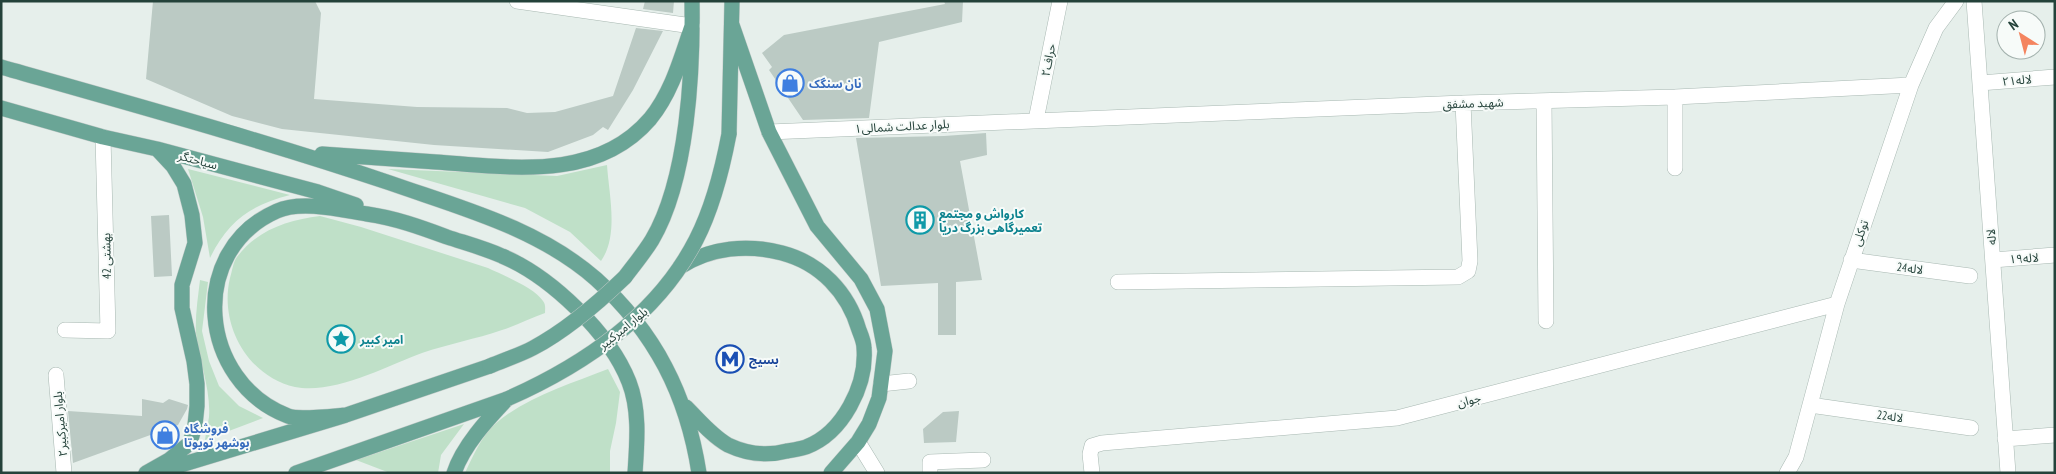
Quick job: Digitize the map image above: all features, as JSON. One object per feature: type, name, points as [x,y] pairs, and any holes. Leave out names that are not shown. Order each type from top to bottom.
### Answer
[{"type":"main road","points":[[157,473],[346,415],[490,366],[533,348],[557,333],[602,299],[625,277],[652,240],[670,199],[680,158],[686,118],[692,1]]},
{"type":"main road","name":"بلوار امیرکبیر","points":[[296,473],[507,399],[562,372],[610,339],[652,304],[680,266],[696,240],[722,170],[729,134],[732,1]]},
{"type":"main road","points":[[732,25],[769,132],[817,226],[861,279],[877,309],[885,350],[879,398],[869,424],[858,442],[831,473]]},
{"type":"main road","points":[[299,152],[507,168],[559,166],[591,159],[621,145],[650,119],[669,91],[692,26]]},
{"type":"main road","points":[[1,67],[299,152],[525,232],[573,262],[595,279],[644,331],[665,364],[683,403],[694,442],[699,473]]},
{"type":"main road","name":"سیاحتگر","points":[[1,108],[103,137],[157,149],[318,192],[393,218]]},
{"type":"main road","points":[[146,473],[169,460],[190,443],[195,425],[197,406],[194,361],[182,308],[182,286],[195,242],[192,215],[184,184],[173,166],[157,149]]},
{"type":"main road","points":[[346,415],[290,417],[261,403],[240,381],[223,354],[215,322],[215,291],[223,262],[238,239],[255,223],[279,210],[313,206],[393,218],[503,256],[566,297],[597,331],[629,382],[636,413],[635,473]]},
{"type":"main road","points":[[680,266],[711,253],[740,247],[765,248],[809,263],[830,280],[846,297],[856,318],[864,347],[862,376],[850,406],[831,431],[807,446],[773,455],[743,451],[727,444],[705,427],[683,403]]},
{"type":"main road","points":[[454,473],[469,446],[507,399]]},
{"type":"street","points":[[517,1],[692,26]]},
{"type":"street","name":"حراف۲","points":[[1036,120],[1060,1]]},
{"type":"street","name":"توکلی","points":[[1787,473],[1796,457],[1837,304],[1851,260],[1911,85],[1936,28],[1956,1]]},
{"type":"street","name":"لاله","points":[[1974,1],[2008,473]]},
{"type":"street","name":"لاله۲۱","points":[[1980,83],[2055,77]]},
{"type":"street","name":"شهید مشفق","points":[[1036,120],[1463,103],[1675,98],[1911,85]]},
{"type":"street","points":[[1675,98],[1675,168]]},
{"type":"street","points":[[1544,101],[1546,321]]},
{"type":"street","points":[[1118,282],[1458,276],[1468,271],[1470,261],[1463,103]]},
{"type":"street","name":"بلوار عدالت شمالی۱","points":[[769,132],[1036,120]]},
{"type":"street","name":"42 بهشتی","points":[[65,330],[108,331],[103,137]]},
{"type":"street","name":"لاله۱۹","points":[[1992,260],[2055,255]]},
{"type":"street","name":"24لاله","points":[[1851,260],[1970,276]]},
{"type":"street","name":"جوان","points":[[1092,473],[1090,454],[1092,446],[1102,443],[1397,418],[1837,304]]},
{"type":"street","name":"۲بلوار امیرکبیر","points":[[56,375],[64,473]]},
{"type":"street","points":[[881,384],[908,381]]},
{"type":"street","name":"22لاله","points":[[1810,405],[1971,428]]},
{"type":"street","points":[[2005,439],[2055,435]]},
{"type":"street","points":[[858,442],[877,473]]},
{"type":"street","points":[[930,473],[930,462],[983,460]]},
{"type":"green space","points":[[607,165],[612,214],[610,239],[607,251],[601,261],[570,232],[525,208],[388,169],[557,176]]},
{"type":"green space","points":[[188,169],[290,195],[264,204],[242,216],[225,234],[210,258],[203,217]]},
{"type":"green space","points":[[320,216],[361,227],[488,268],[533,291],[544,302],[545,313],[492,333],[422,353],[343,383],[310,388],[295,387],[278,381],[263,372],[250,360],[240,346],[233,330],[229,313],[228,295],[230,278],[236,259],[245,248],[264,233],[296,220]]},
{"type":"green space","points":[[200,280],[208,282],[202,331],[209,361],[219,386],[239,406],[263,418],[205,440],[209,406],[207,386],[196,333],[196,313]]},
{"type":"green space","points":[[608,369],[620,392],[610,451],[610,473],[465,473],[486,435],[507,414],[549,392]]},
{"type":"green space","points":[[464,424],[441,455],[438,473],[390,473],[356,460]]},
{"type":"building","points":[[153,1],[315,1],[321,13],[314,99],[417,107],[507,108],[527,113],[555,112],[613,96],[636,28],[663,31],[633,90],[608,130],[603,127],[593,135],[548,152],[434,145],[282,129],[232,116],[146,79]]},
{"type":"building","points":[[645,1],[674,1],[673,13],[643,9]]},
{"type":"building","points":[[944,1],[963,1],[962,22],[879,42],[869,118],[803,120],[769,70],[772,67],[762,53],[784,35],[945,4]]},
{"type":"building","name":"کارواش و مجتمع تعمیرگاهی بزرگ دریا","points":[[986,133],[987,155],[960,161],[982,280],[956,282],[956,335],[938,335],[938,283],[881,286],[856,138]]},
{"type":"building","points":[[169,215],[172,276],[154,277],[151,216]]},
{"type":"building","points":[[142,399],[163,403],[169,399],[188,405],[178,425],[73,463],[68,411],[142,416]]},
{"type":"building","points":[[959,411],[956,442],[924,443],[923,429],[943,412]]},
{"type":"place","name":"نان سنگک","points":[[790,83]]},
{"type":"place","name":"کارواش و مجتمع تعمیرگاهی بزرگ دریا","points":[[920,220]]},
{"type":"place","name":"امیر کبیر","points":[[341,339]]},
{"type":"place","name":"بسیج","points":[[730,359]]},
{"type":"place","name":"فروشگاه بوشهر تویوتا","points":[[165,435]]}]
